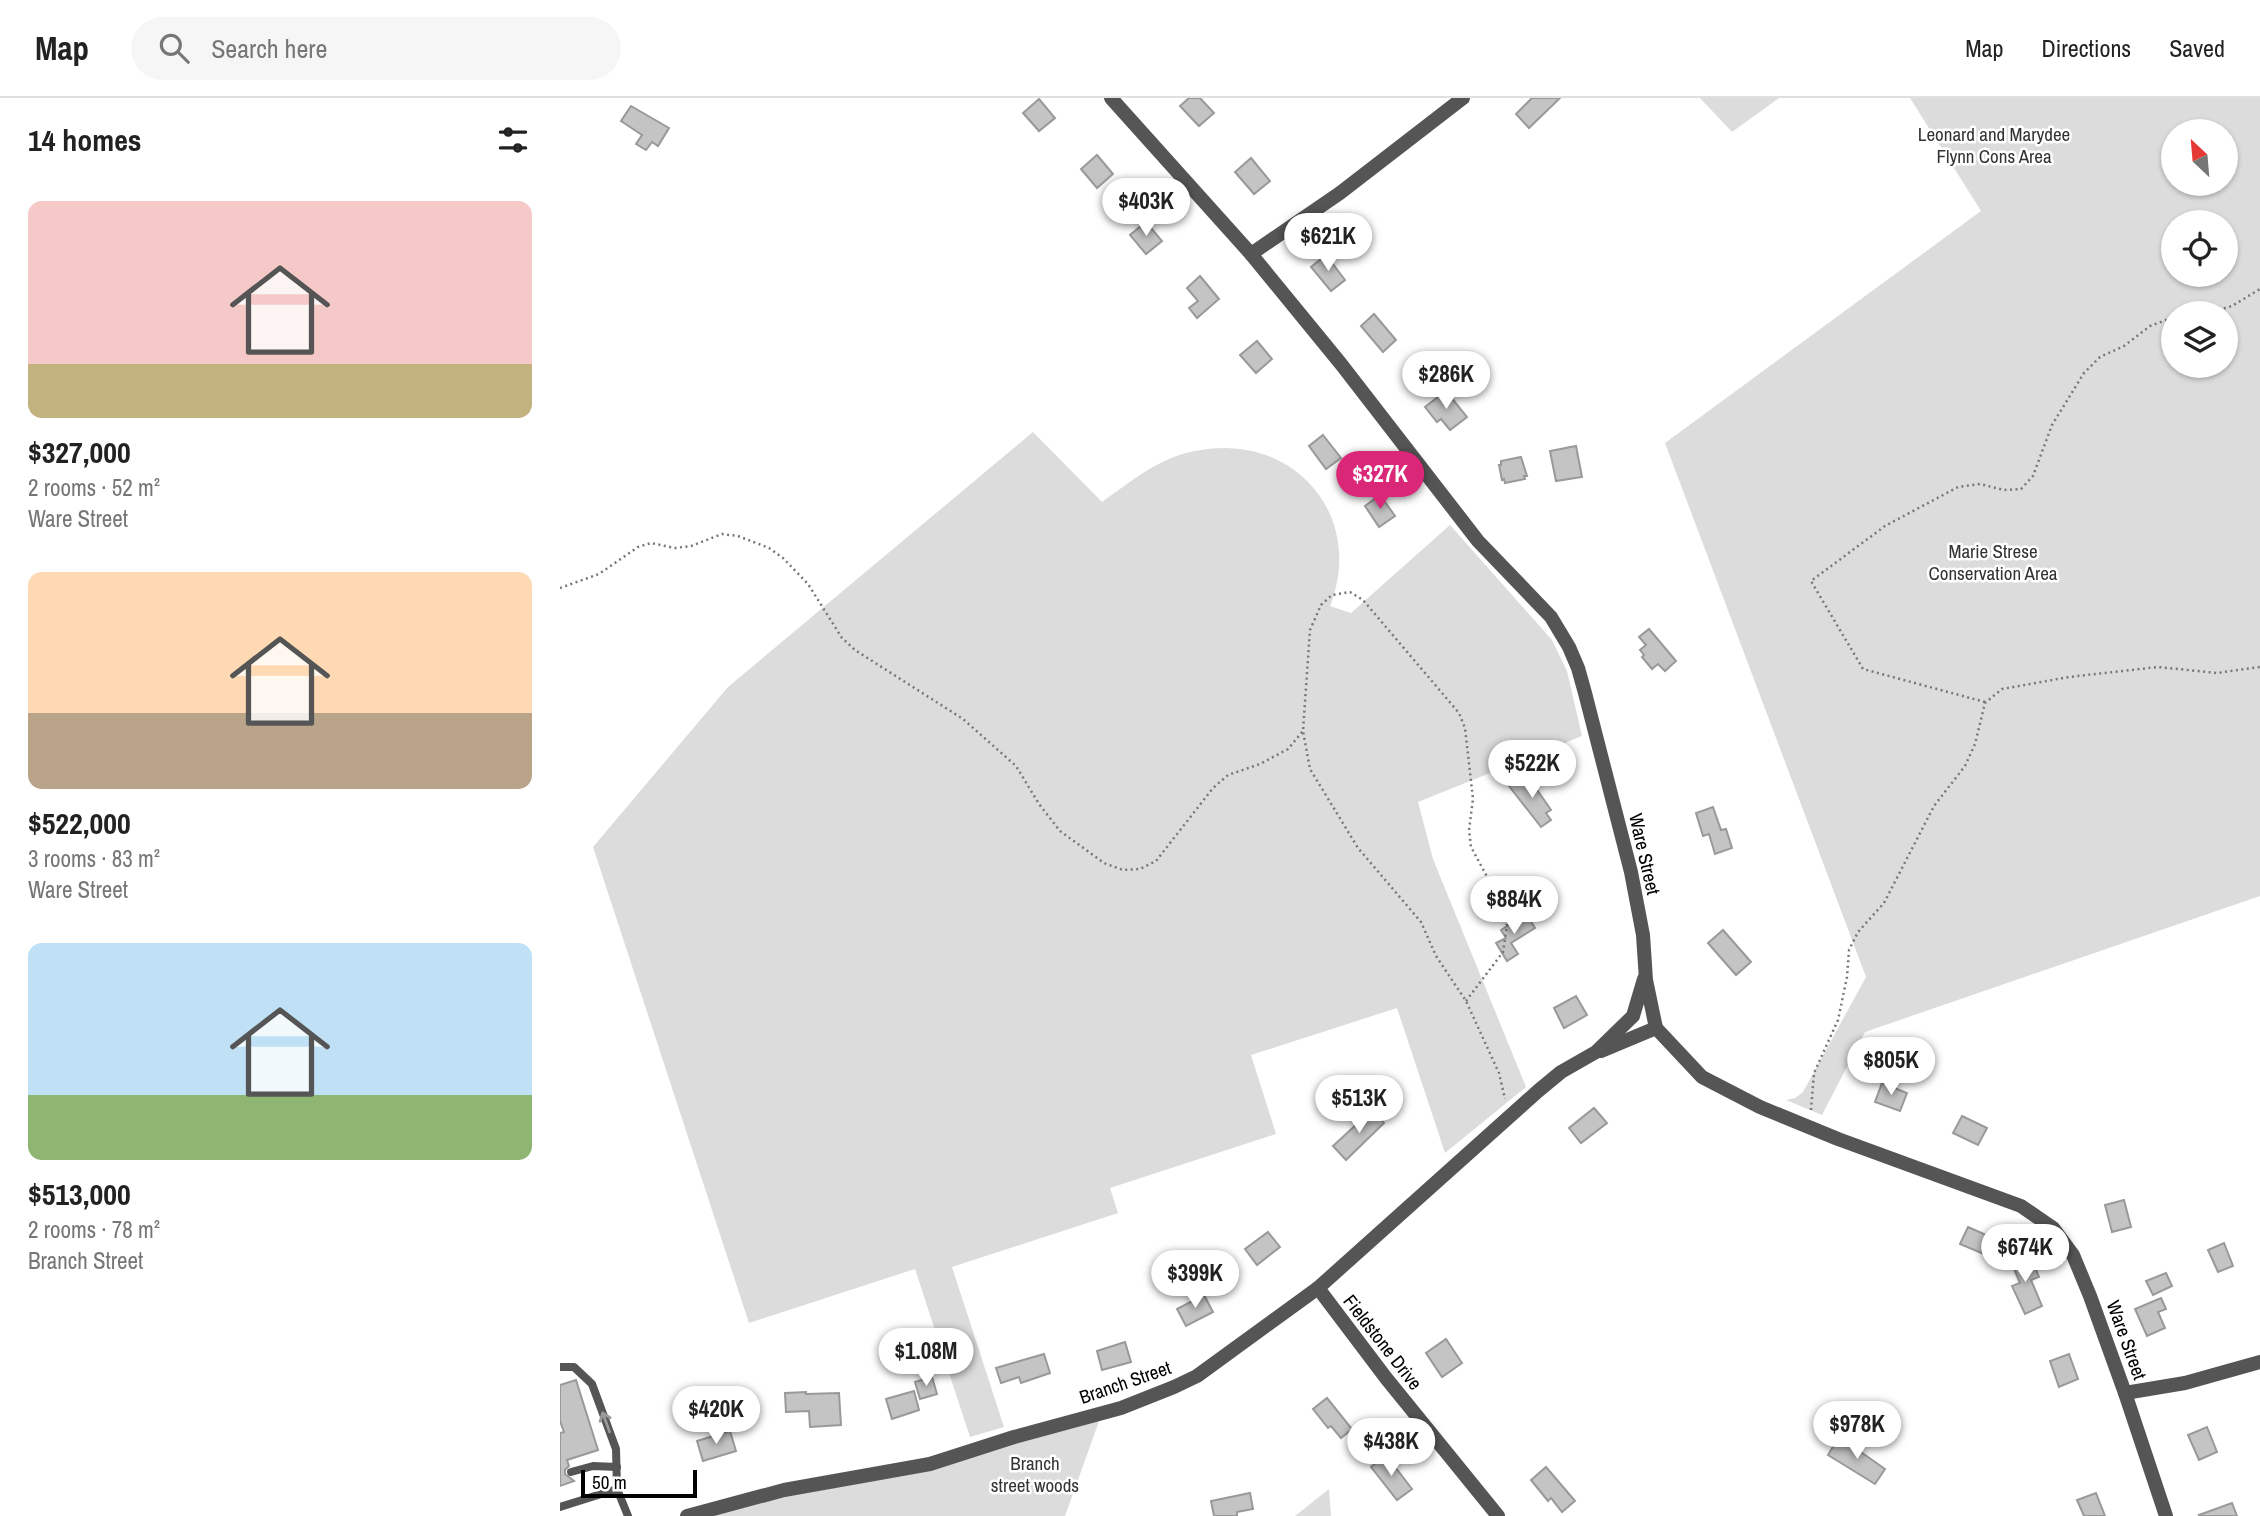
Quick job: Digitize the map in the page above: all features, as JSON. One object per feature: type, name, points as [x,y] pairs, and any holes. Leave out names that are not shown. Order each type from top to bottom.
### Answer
[{"type":"street","name":"Ware Street","points":[[1111,98],[1251,254],[1341,364],[1478,541],[1551,617],[1569,647],[1585,693],[1631,872],[1656,1028],[1702,1077],[1748,1101],[1838,1139],[2021,1206],[2053,1227],[2073,1255],[2125,1392],[2166,1516]]},
{"type":"street","points":[[1251,254],[1340,192],[1463,98]]},
{"type":"street","name":"Branch Street","points":[[1596,1052],[1633,1016],[1646,973]]},
{"type":"street","name":"Branch Street","points":[[687,1516],[784,1490],[930,1464],[1014,1437],[1121,1408],[1197,1376],[1318,1288],[1508,1116],[1561,1072],[1596,1052],[1656,1028]]},
{"type":"street","name":"Fieldstone Drive","points":[[1318,1288],[1386,1378],[1498,1516]]},
{"type":"street","points":[[2125,1392],[2185,1383],[2260,1362]]},
{"type":"lane","points":[[560,1367],[574,1367],[592,1384],[616,1449],[617,1489],[628,1516]]},
{"type":"lane","points":[[571,1472],[593,1466],[617,1466]]},
{"type":"lane","points":[[560,1507],[617,1489]]},
{"type":"path","points":[[2238,302],[2260,289]]},
{"type":"path","points":[[1985,703],[1863,668],[1811,581],[1885,526],[1958,487],[1980,484],[2004,490],[2021,489],[2033,476],[2052,425],[2084,373],[2100,357],[2124,346],[2150,326],[2161,322]]},
{"type":"path","points":[[560,588],[599,574],[638,547],[650,543],[675,548],[691,546],[722,534],[738,536],[769,548],[783,558],[808,584],[842,638],[855,650],[963,719],[1016,766],[1039,804],[1060,831],[1104,863],[1123,870],[1140,869],[1156,861],[1213,788],[1228,775],[1260,764],[1288,749],[1303,731]]},
{"type":"path","points":[[1466,1002],[1503,952],[1507,925],[1504,908],[1471,847],[1469,830],[1473,799],[1465,728],[1459,713],[1363,600],[1350,592],[1332,595],[1321,604],[1310,630],[1303,731],[1310,769],[1358,848],[1421,922],[1436,956],[1466,1002],[1499,1073],[1508,1116]]},
{"type":"path","points":[[1811,1111],[1814,1073],[1838,1020],[1849,950],[1858,932],[1884,902],[1934,806],[1965,766],[1975,744],[1985,703],[2002,690],[2069,677],[2158,667],[2217,673],[2260,667]]},
{"type":"green space","points":[[1700,98],[1779,98],[1732,132]]},
{"type":"green space","name":"Marie Strese Conservation Area","points":[[1910,98],[2260,98],[2260,896],[1865,1032],[1822,1115],[1786,1100],[1803,1092],[1866,977],[1665,443],[1981,211]]},
{"type":"green space","points":[[1033,432],[1102,502],[1157,465],[1195,451],[1230,448],[1262,454],[1290,467],[1312,486],[1329,511],[1338,540],[1339,572],[1330,606],[1351,613],[1450,525],[1552,640],[1567,671],[1582,736],[1418,802],[1433,859],[1526,1087],[1445,1153],[1397,1008],[1251,1055],[1276,1134],[1110,1188],[1118,1213],[952,1267],[1004,1427],[970,1437],[915,1269],[749,1323],[593,847],[728,687]]},
{"type":"green space","name":"Branch street woods","points":[[1102,1413],[1065,1516],[693,1516]]},
{"type":"green space","points":[[1329,1489],[1331,1516],[1295,1516]]},
{"type":"building","points":[[1189,98],[1200,98],[1214,113],[1199,126],[1180,106]]},
{"type":"building","points":[[1532,98],[1560,98],[1529,128],[1516,114]]},
{"type":"building","points":[[1039,99],[1055,118],[1039,131],[1023,113]]},
{"type":"building","points":[[631,106],[669,128],[658,146],[652,142],[646,150],[636,144],[642,135],[621,121]]},
{"type":"building","points":[[1097,155],[1113,174],[1097,188],[1081,169]]},
{"type":"building","points":[[1251,158],[1270,181],[1254,194],[1235,172]]},
{"type":"building","points":[[1146,222],[1162,241],[1146,254],[1130,235]]},
{"type":"building","points":[[1326,255],[1345,280],[1331,291],[1311,267]]},
{"type":"building","points":[[1200,276],[1219,299],[1197,318],[1189,308],[1198,301],[1187,288]]},
{"type":"building","points":[[1374,314],[1396,340],[1383,352],[1361,326]]},
{"type":"building","points":[[1257,341],[1272,359],[1256,373],[1240,355]]},
{"type":"building","points":[[1446,391],[1467,417],[1450,430],[1441,419],[1437,422],[1425,407]]},
{"type":"building","points":[[1323,435],[1341,458],[1326,469],[1309,446]]},
{"type":"building","points":[[1576,446],[1582,477],[1556,481],[1550,451]]},
{"type":"building","points":[[1521,457],[1527,476],[1524,476],[1525,479],[1505,483],[1499,465],[1501,461]]},
{"type":"building","points":[[1380,495],[1395,516],[1379,527],[1365,506]]},
{"type":"building","points":[[1649,629],[1676,661],[1665,671],[1658,664],[1652,669],[1642,657],[1644,655],[1640,650],[1646,645],[1639,637]]},
{"type":"building","points":[[1526,774],[1551,810],[1546,813],[1551,820],[1541,827],[1509,786]]},
{"type":"building","points":[[1713,807],[1721,830],[1726,829],[1732,848],[1715,854],[1709,834],[1703,836],[1696,813]]},
{"type":"building","points":[[1526,914],[1535,928],[1511,943],[1518,954],[1507,961],[1496,943],[1506,938],[1501,930]]},
{"type":"building","points":[[1723,930],[1751,962],[1736,975],[1708,943]]},
{"type":"building","points":[[1576,996],[1587,1015],[1564,1028],[1554,1008]]},
{"type":"building","points":[[1882,1083],[1907,1093],[1900,1111],[1875,1102]]},
{"type":"building","points":[[1594,1108],[1607,1123],[1581,1143],[1569,1128]]},
{"type":"building","points":[[1372,1110],[1384,1123],[1346,1160],[1333,1146]]},
{"type":"building","points":[[1962,1116],[1987,1128],[1978,1145],[1953,1133]]},
{"type":"building","points":[[2124,1200],[2131,1227],[2112,1232],[2105,1205]]},
{"type":"building","points":[[1968,1227],[1993,1238],[1986,1255],[1960,1244]]},
{"type":"building","points":[[1268,1232],[1280,1247],[1257,1265],[1245,1249]]},
{"type":"building","points":[[2224,1243],[2233,1266],[2218,1272],[2208,1250]]},
{"type":"building","points":[[2018,1251],[2026,1268],[2034,1265],[2039,1277],[2031,1280],[2042,1306],[2025,1314],[2012,1286],[2020,1283],[2008,1255]]},
{"type":"building","points":[[2166,1273],[2172,1286],[2153,1295],[2146,1281]]},
{"type":"building","points":[[1204,1295],[1213,1312],[1186,1326],[1177,1309]]},
{"type":"building","points":[[2161,1298],[2166,1309],[2158,1312],[2165,1328],[2147,1336],[2135,1309]]},
{"type":"building","points":[[1446,1339],[1462,1363],[1442,1377],[1426,1353]]},
{"type":"building","points":[[1125,1342],[1131,1362],[1102,1370],[1097,1351]]},
{"type":"building","points":[[1044,1354],[1050,1373],[1021,1383],[1019,1377],[1001,1383],[996,1368]]},
{"type":"building","points":[[2069,1354],[2078,1379],[2059,1387],[2050,1361]]},
{"type":"building","points":[[932,1377],[937,1394],[920,1399],[915,1382]]},
{"type":"building","points":[[576,1380],[598,1450],[567,1460],[569,1466],[565,1474],[574,1481],[560,1486],[560,1433],[564,1432],[560,1421],[560,1385]]},
{"type":"building","points":[[914,1391],[919,1410],[892,1419],[886,1399]]},
{"type":"building","points":[[785,1393],[839,1393],[841,1425],[810,1427],[809,1411],[786,1412]]},
{"type":"building","points":[[1327,1398],[1352,1429],[1341,1438],[1331,1426],[1328,1428],[1313,1409]]},
{"type":"building","points":[[2207,1427],[2217,1452],[2199,1460],[2188,1435]]},
{"type":"building","points":[[730,1431],[736,1451],[703,1461],[697,1441]]},
{"type":"building","points":[[1837,1440],[1847,1446],[1848,1443],[1885,1469],[1875,1484],[1828,1455]]},
{"type":"building","points":[[1386,1455],[1412,1489],[1397,1500],[1371,1467]]},
{"type":"building","points":[[1546,1467],[1575,1501],[1562,1512],[1551,1498],[1548,1501],[1531,1480]]},
{"type":"building","points":[[1250,1493],[1253,1509],[1237,1512],[1237,1516],[1214,1516],[1211,1501]]},
{"type":"building","points":[[2096,1493],[2105,1516],[2084,1516],[2077,1500]]},
{"type":"building","points":[[2232,1503],[2237,1516],[2199,1515]]},
{"type":"park label","name":"Leonard and Marydee Flynn Cons Area","points":[[1994,145]]}]
